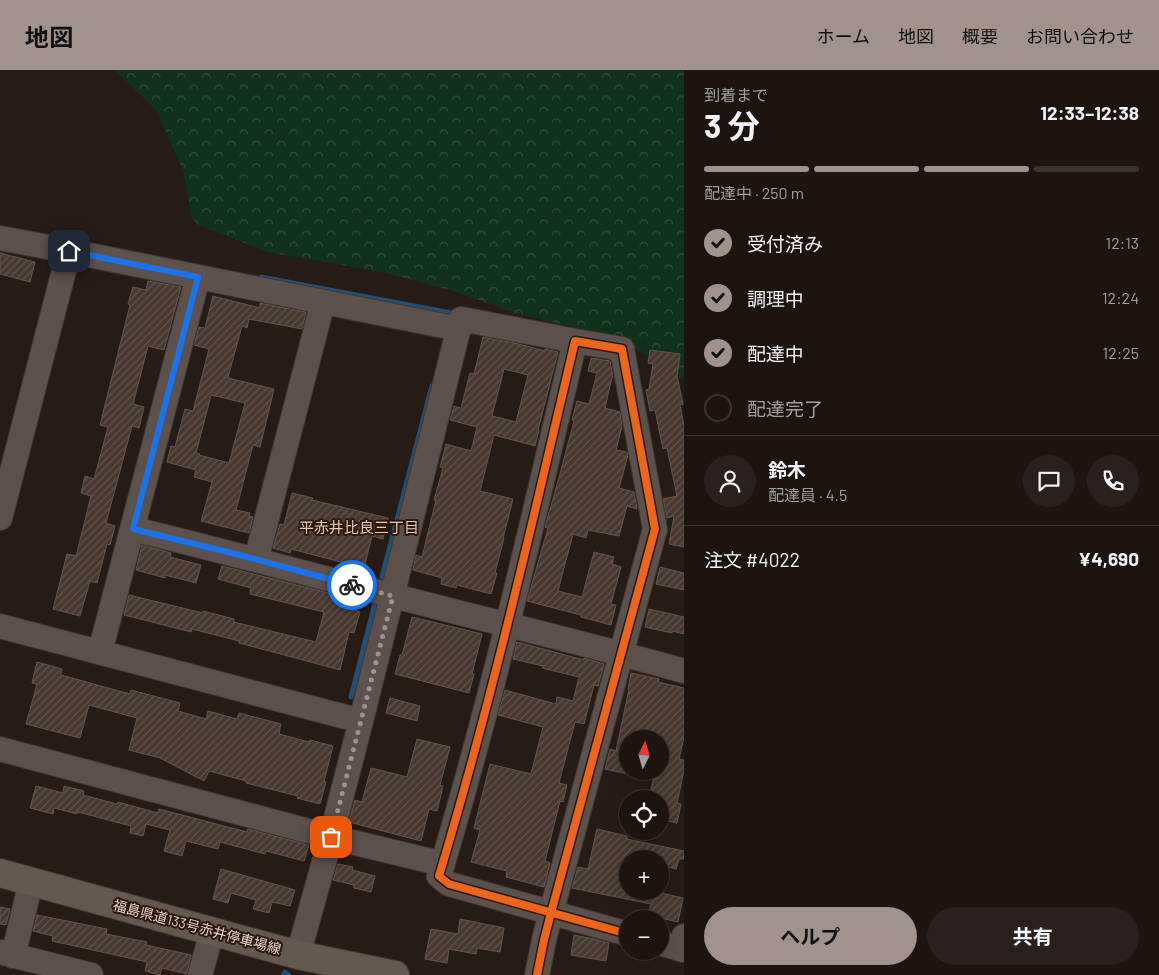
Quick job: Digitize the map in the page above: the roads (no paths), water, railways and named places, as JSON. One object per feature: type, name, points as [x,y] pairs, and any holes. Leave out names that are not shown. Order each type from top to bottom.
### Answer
[{"type":"main road","name":"福島県道133号赤井停車場線","points":[[0,873],[298,955],[395,975]]},
{"type":"street","points":[[0,238],[459,328]]},
{"type":"street","points":[[0,518],[69,251]]},
{"type":"street","points":[[100,652],[198,277]]},
{"type":"street","points":[[256,560],[323,302]]},
{"type":"street","points":[[298,955],[361,721],[461,320],[622,349],[655,528],[544,940],[537,975]]},
{"type":"street","points":[[575,341],[507,625],[473,757],[439,876],[449,884],[619,932]]},
{"type":"street","points":[[133,529],[684,671]]},
{"type":"street","points":[[0,626],[361,721]]},
{"type":"street","points":[[0,749],[331,837],[443,864]]},
{"type":"street","points":[[30,882],[6,954],[91,975]]},
{"type":"street","points":[[200,975],[212,932]]},
{"type":"street","points":[[669,946],[683,950],[684,936]]},
{"type":"waterway","points":[[261,277],[451,313],[450,316]]},
{"type":"waterway","points":[[382,577],[432,386]]},
{"type":"waterway","points":[[351,697],[375,603]]},
{"type":"waterway","points":[[285,972],[284,974],[289,975]]},
{"type":"district","name":"平赤井比良三丁目","points":[[359,528]]}]
